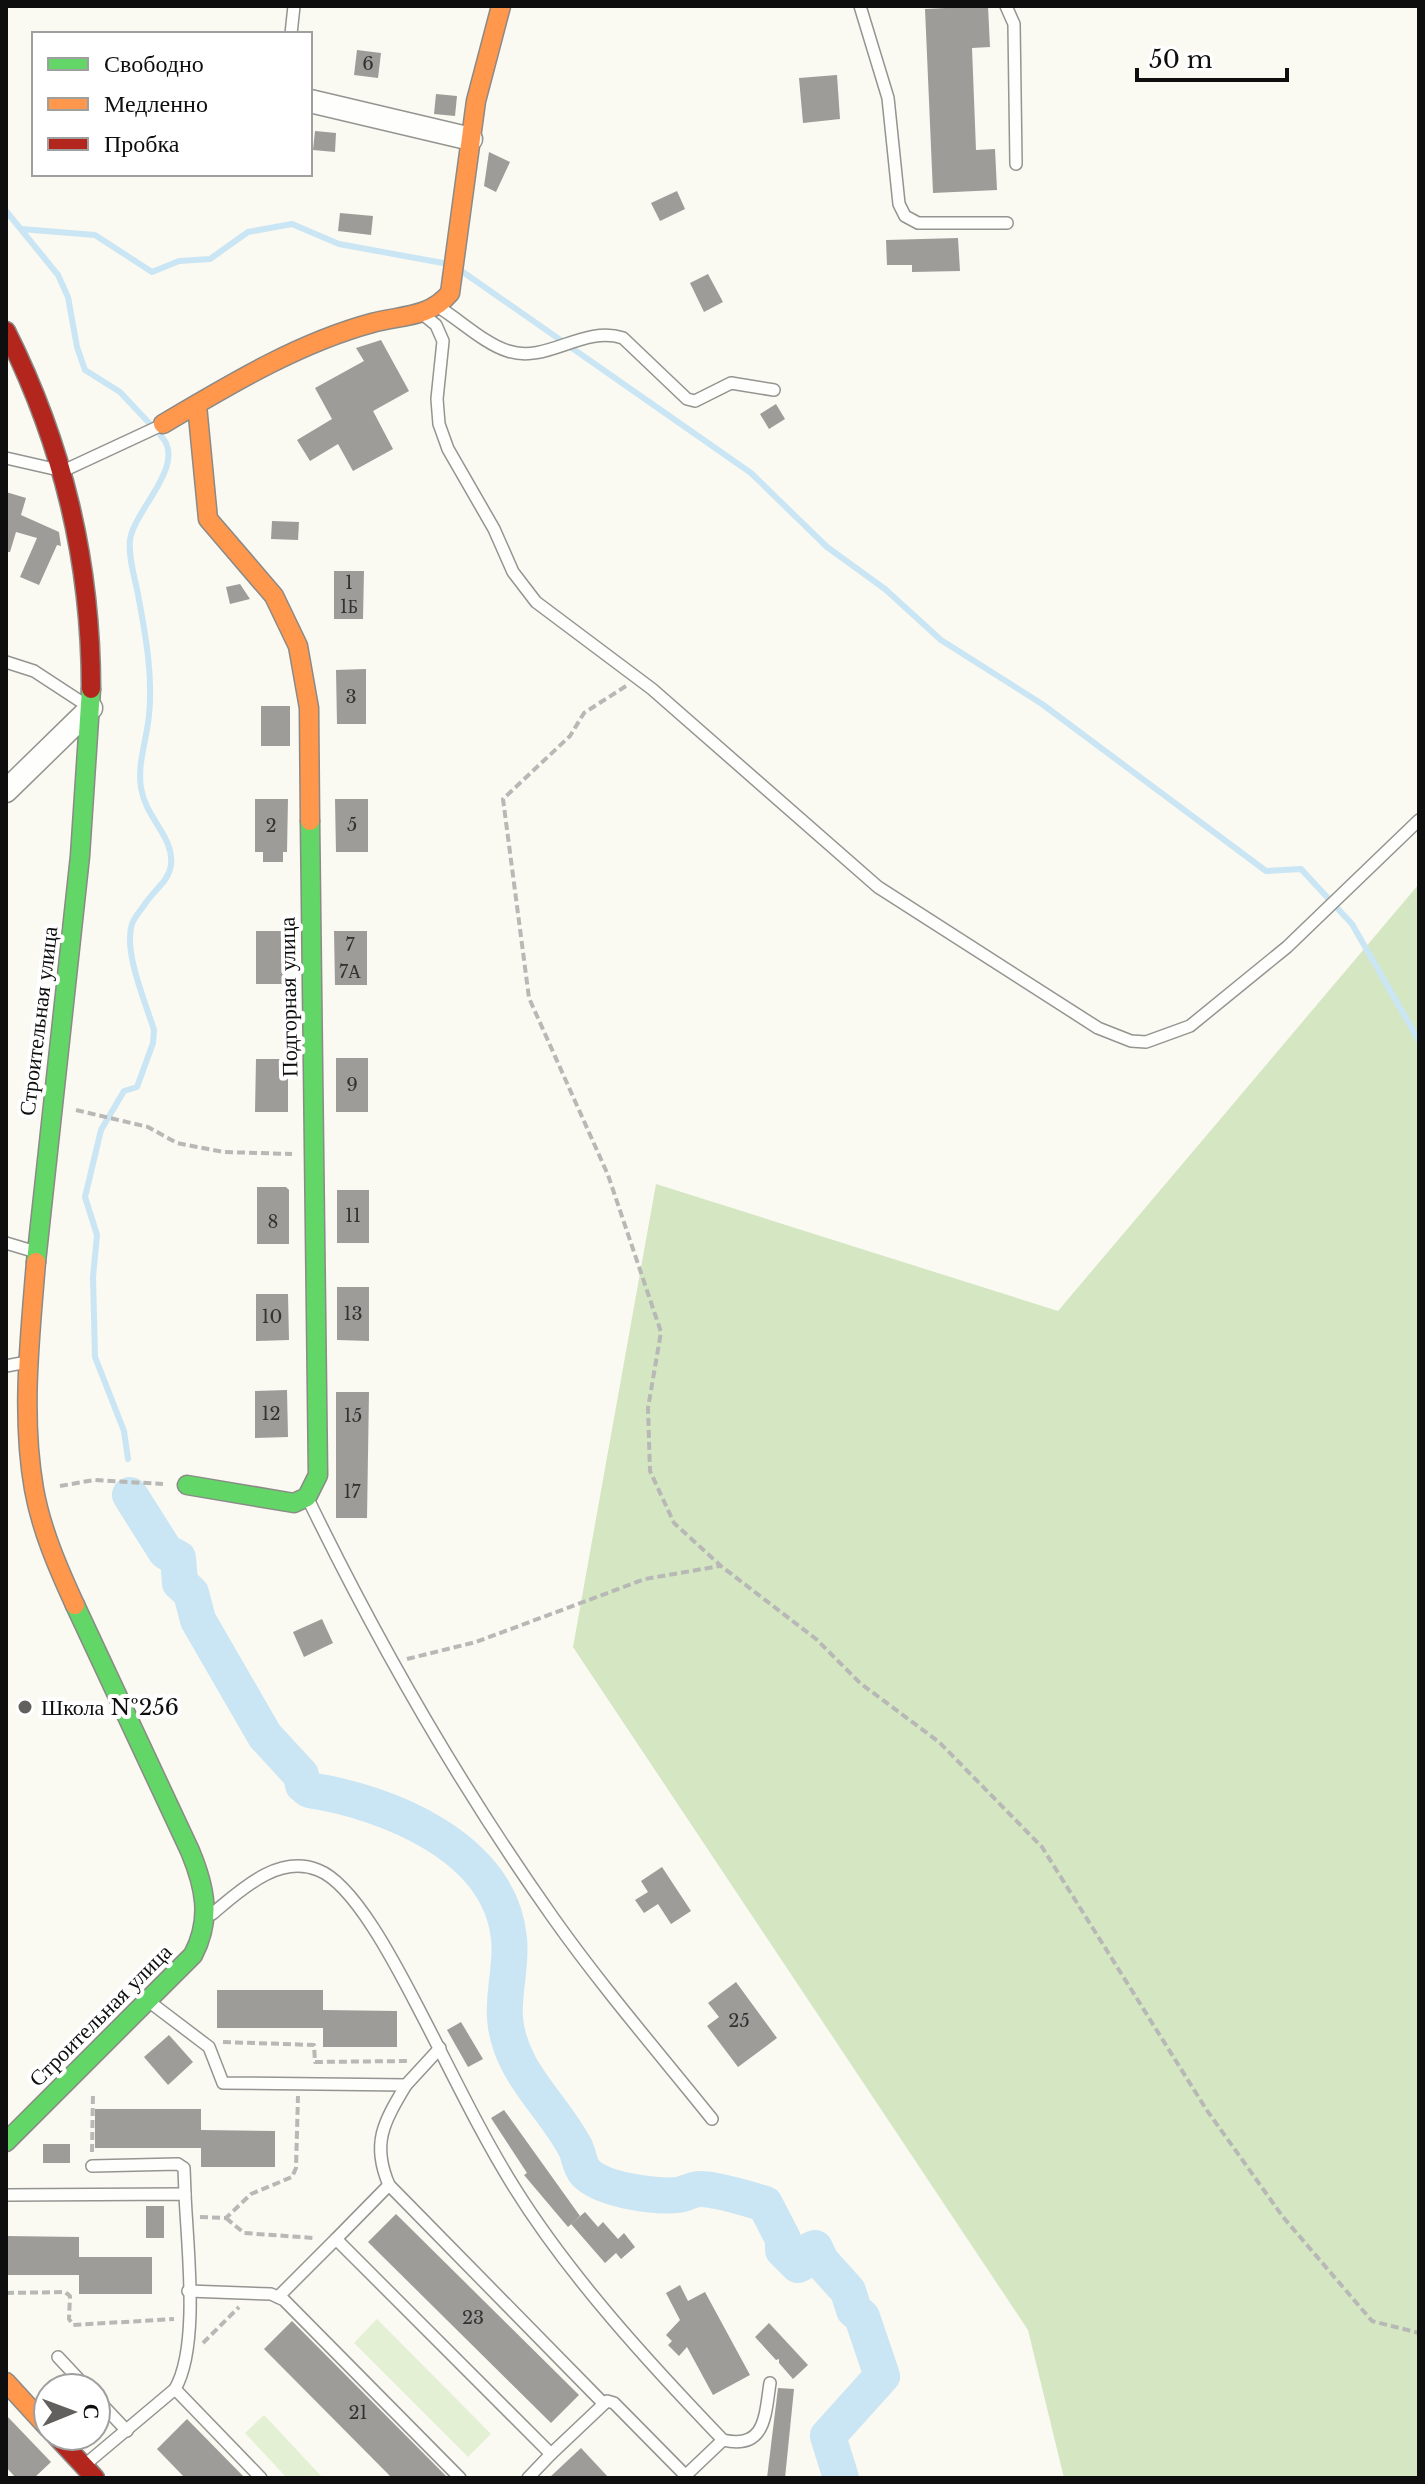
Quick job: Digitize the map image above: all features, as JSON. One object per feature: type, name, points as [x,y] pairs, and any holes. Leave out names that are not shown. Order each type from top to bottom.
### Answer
[{"type":"street","points":[[163,424],[277,358],[336,334],[398,316],[432,312],[450,293],[476,101],[501,6]]},
{"type":"street","points":[[312,101],[471,139]]},
{"type":"street","name":"Строительная улица","points":[[6,331],[49,421],[80,539],[87,603],[91,708],[73,936],[36,1252],[29,1436],[34,1491],[43,1525],[72,1601],[138,1730],[188,1847],[203,1889],[206,1919],[203,1938],[193,1955],[6,2142]]},
{"type":"street","name":"Подгорная улица","points":[[197,405],[205,440],[204,504],[208,519],[270,591],[298,636],[305,660],[309,708],[318,1475],[307,1497]]},
{"type":"street","points":[[6,791],[91,708]]},
{"type":"street","points":[[187,1485],[294,1503],[307,1497]]},
{"type":"street","points":[[6,2382],[32,2410]]},
{"type":"street","points":[[71,2452],[89,2472]]},
{"type":"lane","points":[[291,32],[294,6]]},
{"type":"lane","points":[[860,6],[888,98],[899,204],[905,216],[918,223],[1007,223]]},
{"type":"lane","points":[[1006,6],[1014,24],[1016,164]]},
{"type":"lane","points":[[432,312],[506,351],[523,354],[589,335],[609,334],[623,338],[687,399],[695,401],[731,383],[774,390]]},
{"type":"lane","points":[[432,312],[443,341],[437,399],[439,424],[448,449],[494,529],[513,572],[542,608],[637,678],[878,887],[1098,1028],[1131,1041],[1162,1039],[1190,1026],[1287,947],[1419,820]]},
{"type":"lane","points":[[6,458],[63,471],[163,424]]},
{"type":"lane","points":[[6,662],[34,671],[91,708]]},
{"type":"lane","points":[[6,1243],[36,1252]]},
{"type":"lane","points":[[6,1366],[32,1361]]},
{"type":"lane","points":[[307,1497],[393,1662],[554,1919],[712,2119]]},
{"type":"lane","points":[[206,1919],[267,1873],[290,1865],[319,1870],[342,1886],[390,1954],[529,2209],[655,2370],[723,2440],[736,2443],[756,2437],[764,2424],[770,2383]]},
{"type":"lane","points":[[148,2000],[209,2047],[223,2083],[406,2085]]},
{"type":"lane","points":[[440,2048],[406,2085],[382,2132],[380,2164],[389,2185],[603,2403]]},
{"type":"lane","points":[[89,2472],[127,2431],[175,2389],[188,2359],[184,2168],[178,2164],[92,2166]]},
{"type":"lane","points":[[278,2297],[389,2185]]},
{"type":"lane","points":[[6,2195],[185,2194]]},
{"type":"lane","points":[[336,2239],[551,2454]]},
{"type":"lane","points":[[188,2291],[278,2297],[460,2478]]},
{"type":"lane","points":[[58,2357],[72,2372]]},
{"type":"lane","points":[[175,2389],[261,2478]]},
{"type":"lane","points":[[528,2478],[603,2403],[614,2403],[685,2477],[723,2440]]},
{"type":"lane","points":[[112,2415],[127,2431]]},
{"type":"path","points":[[637,678],[584,713],[570,736],[503,799],[529,998],[608,1175],[661,1332],[648,1408],[650,1471],[674,1523],[721,1566],[816,1639],[860,1683],[939,1742],[1042,1847],[1206,2109],[1283,2217],[1372,2321],[1419,2333]]},
{"type":"path","points":[[92,1112],[148,1127],[177,1143],[224,1152],[314,1154]]},
{"type":"path","points":[[34,1491],[94,1480],[152,1483]]},
{"type":"path","points":[[393,1662],[476,1642],[645,1579],[721,1566]]},
{"type":"path","points":[[213,2033],[224,2043],[314,2045],[315,2062],[430,2060]]},
{"type":"path","points":[[92,2166],[94,2056]]},
{"type":"path","points":[[226,2218],[251,2194],[292,2177],[296,2168],[299,2084]]},
{"type":"path","points":[[186,2217],[226,2218],[244,2233],[336,2239]]},
{"type":"path","points":[[6,2293],[65,2292],[70,2296],[69,2319],[73,2325],[188,2318]]},
{"type":"path","points":[[188,2359],[252,2294]]},
{"type":"green space","points":[[1419,884],[1419,2478],[1064,2478],[1028,2330],[573,1647],[656,1184],[1058,1311]]},
{"type":"green space","points":[[377,2319],[491,2434],[468,2457],[354,2343]]},
{"type":"green space","points":[[264,2415],[323,2478],[287,2478],[245,2433]]},
{"type":"building","points":[[988,6],[990,47],[972,48],[976,150],[995,149],[997,190],[933,193],[925,9]]},
{"type":"building","points":[[357,50],[381,53],[378,78],[354,75]]},
{"type":"building","points":[[837,75],[840,119],[803,123],[799,78]]},
{"type":"building","points":[[436,94],[457,96],[455,116],[434,114]]},
{"type":"building","points":[[315,131],[336,133],[335,152],[313,150]]},
{"type":"building","points":[[489,152],[510,162],[496,192],[484,186]]},
{"type":"building","points":[[677,191],[685,209],[660,221],[651,203]]},
{"type":"building","points":[[340,213],[373,216],[371,235],[338,231]]},
{"type":"building","points":[[958,238],[960,271],[912,272],[912,265],[887,265],[886,240]]},
{"type":"building","points":[[708,274],[723,302],[704,312],[690,283]]},
{"type":"building","points":[[381,340],[409,391],[373,411],[393,449],[353,471],[338,444],[310,461],[297,440],[332,419],[315,388],[364,361],[356,348]]},
{"type":"building","points":[[776,404],[785,419],[769,429],[760,414]]},
{"type":"building","points":[[6,492],[26,498],[21,515],[59,532],[61,546],[57,545],[39,585],[20,577],[37,538],[16,532],[10,552],[6,552]]},
{"type":"building","points":[[272,521],[299,522],[298,540],[271,539]]},
{"type":"building","points":[[334,571],[364,571],[363,619],[334,619]]},
{"type":"building","points":[[240,584],[250,599],[230,604],[226,587]]},
{"type":"building","points":[[366,669],[366,724],[337,724],[336,670]]},
{"type":"building","points":[[261,706],[290,706],[290,746],[261,746]]},
{"type":"building","points":[[255,799],[288,799],[287,852],[283,852],[283,862],[263,862],[263,852],[255,852]]},
{"type":"building","points":[[335,799],[368,799],[368,852],[336,852]]},
{"type":"building","points":[[256,931],[288,931],[288,984],[256,984]]},
{"type":"building","points":[[334,931],[367,931],[367,985],[335,985]]},
{"type":"building","points":[[336,1058],[368,1058],[368,1112],[336,1112]]},
{"type":"building","points":[[256,1059],[288,1059],[288,1112],[255,1112]]},
{"type":"building","points":[[257,1187],[286,1187],[289,1190],[289,1244],[257,1244]]},
{"type":"building","points":[[337,1190],[369,1190],[369,1243],[337,1243]]},
{"type":"building","points":[[337,1287],[369,1287],[369,1341],[337,1340]]},
{"type":"building","points":[[256,1294],[288,1294],[289,1340],[256,1341]]},
{"type":"building","points":[[287,1390],[288,1437],[255,1438],[255,1391]]},
{"type":"building","points":[[336,1392],[369,1392],[367,1518],[336,1518]]},
{"type":"building","points":[[322,1619],[333,1643],[304,1657],[293,1632]]},
{"type":"building","points":[[662,1867],[691,1911],[671,1924],[658,1904],[644,1913],[635,1900],[648,1892],[641,1881]]},
{"type":"building","points":[[736,1982],[777,2038],[738,2067],[707,2026],[719,2017],[708,2003]]},
{"type":"building","points":[[217,1990],[323,1990],[323,2010],[397,2011],[397,2047],[323,2047],[323,2028],[217,2028]]},
{"type":"building","points":[[461,2022],[483,2059],[468,2067],[447,2030]]},
{"type":"building","points":[[169,2035],[193,2062],[168,2085],[144,2057]]},
{"type":"building","points":[[95,2109],[201,2109],[201,2130],[275,2131],[275,2167],[201,2167],[201,2148],[95,2148]]},
{"type":"building","points":[[504,2110],[580,2216],[568,2227],[524,2175],[527,2173],[491,2118]]},
{"type":"building","points":[[43,2144],[70,2144],[70,2163],[43,2163]]},
{"type":"building","points":[[146,2206],[164,2206],[164,2238],[146,2238]]},
{"type":"building","points":[[585,2212],[598,2227],[603,2222],[618,2239],[624,2233],[635,2247],[621,2259],[616,2253],[605,2263],[571,2224]]},
{"type":"building","points":[[396,2214],[579,2395],[551,2423],[368,2242]]},
{"type":"building","points":[[6,2236],[79,2237],[79,2257],[152,2257],[152,2294],[79,2294],[79,2275],[6,2275]]},
{"type":"building","points":[[680,2285],[688,2301],[705,2292],[750,2375],[713,2395],[687,2347],[679,2356],[668,2345],[672,2341],[666,2335],[680,2320],[666,2293]]},
{"type":"building","points":[[292,2321],[448,2478],[392,2478],[264,2349]]},
{"type":"building","points":[[769,2323],[808,2365],[793,2379],[779,2359],[776,2360],[755,2337]]},
{"type":"building","points":[[778,2388],[794,2389],[785,2478],[767,2478]]},
{"type":"building","points":[[6,2415],[32,2442],[32,2452],[41,2452],[51,2462],[34,2478],[16,2478],[6,2467]]},
{"type":"building","points":[[187,2419],[245,2478],[185,2478],[157,2449]]},
{"type":"building","points":[[581,2448],[609,2478],[549,2478]]},
{"type":"waterway","points":[[6,211],[58,275],[68,297],[77,347],[85,370],[120,392],[151,425]]},
{"type":"waterway","points":[[21,229],[95,235],[152,272],[179,261],[210,259],[248,232],[292,224],[339,244],[443,263]]},
{"type":"waterway","points":[[463,272],[751,473],[827,547],[885,589],[941,640],[1042,704],[1266,871],[1301,869],[1352,924],[1419,1041]]},
{"type":"waterway","points":[[128,1459],[124,1431],[95,1357],[93,1277],[97,1235],[85,1197],[101,1130],[124,1091],[137,1087],[153,1043],[154,1030],[133,963],[130,935],[134,919],[164,881],[171,865],[168,845],[148,809],[141,788],[141,761],[150,701],[149,672],[130,547],[134,528],[168,460],[168,447],[161,436]]},
{"type":"waterway","points":[[130,1495],[166,1552],[178,1558],[180,1583],[191,1593],[198,1620],[265,1736],[301,1775],[303,1785],[309,1790],[372,1805],[435,1834],[463,1855],[485,1879],[501,1907],[509,1939],[505,2008],[508,2037],[523,2071],[567,2133],[585,2172],[603,2183],[628,2191],[667,2195],[707,2189],[765,2204],[783,2239],[783,2250],[798,2265],[806,2261],[806,2252],[815,2248],[821,2261],[848,2291],[854,2310],[862,2317],[882,2376],[828,2436],[841,2478]]},
{"type":"traffic: fast","points":[[36,1262],[80,856],[91,689]]},
{"type":"traffic: fast","points":[[187,1485],[294,1503],[307,1497],[318,1475],[310,821]]},
{"type":"traffic: fast","points":[[6,2142],[193,1955],[203,1929],[203,1890],[190,1851],[75,1605]]},
{"type":"traffic: slow","points":[[163,424],[291,353],[344,331],[424,311],[450,293],[476,101],[501,6]]},
{"type":"traffic: slow","points":[[197,405],[208,519],[274,596],[298,646],[309,708],[310,821]]},
{"type":"traffic: slow","points":[[36,1262],[28,1376],[30,1461],[46,1534],[75,1605]]},
{"type":"traffic: slow","points":[[6,2382],[32,2410]]},
{"type":"traffic: jam","points":[[6,331],[43,417],[70,505],[86,595],[91,689]]},
{"type":"traffic: jam","points":[[71,2452],[95,2478]]},
{"type":"place","name":"Школа №256","points":[[25,1707]]}]
